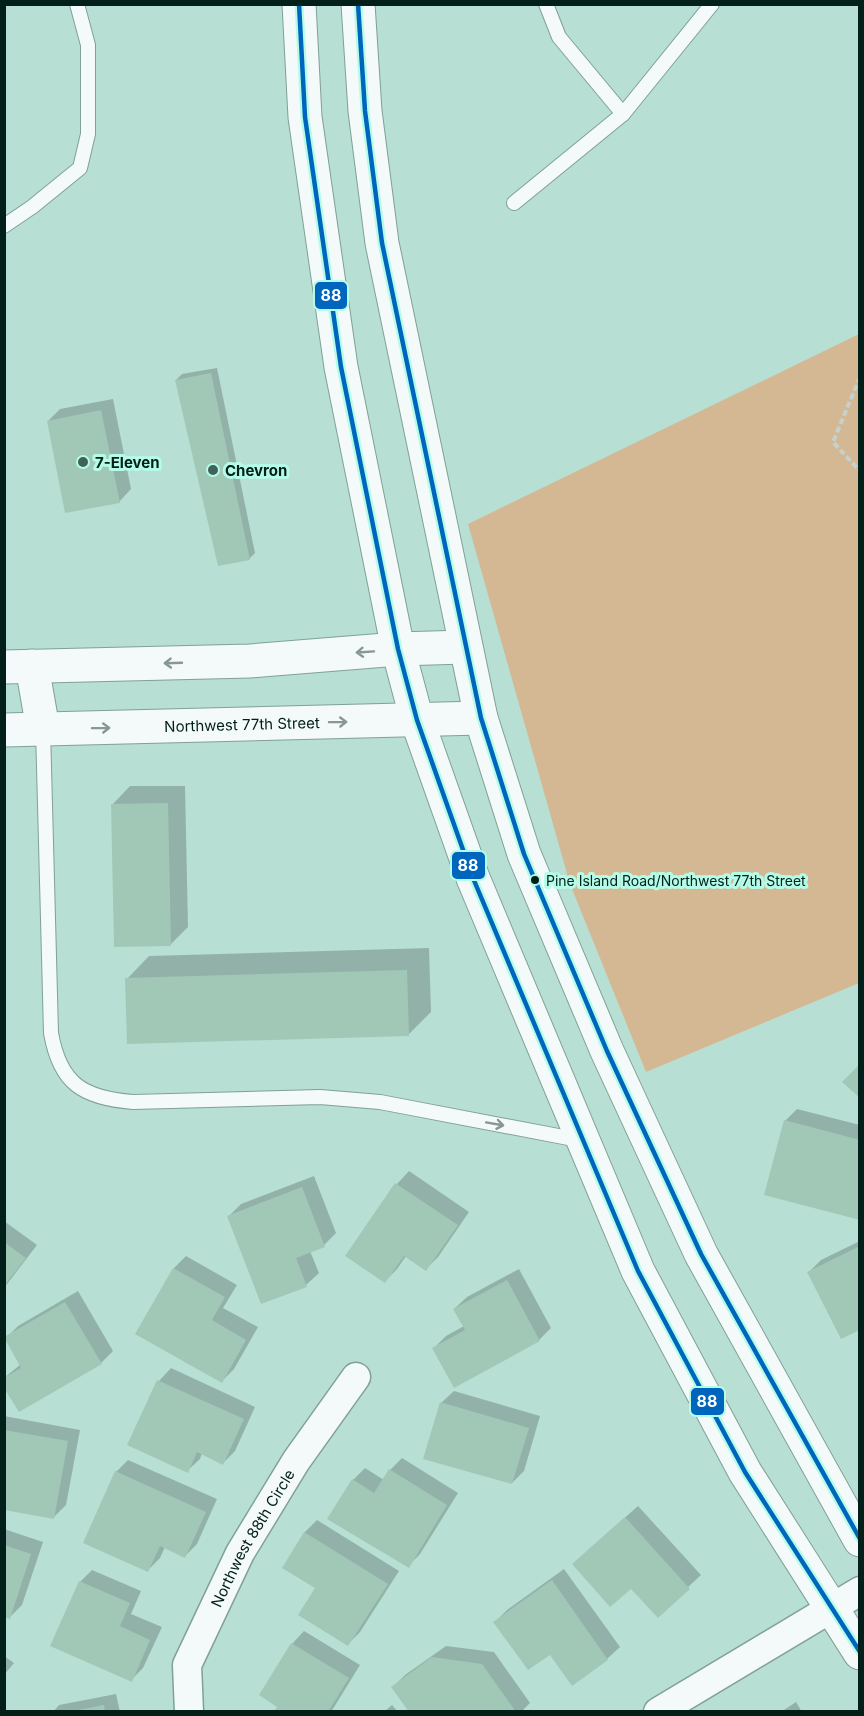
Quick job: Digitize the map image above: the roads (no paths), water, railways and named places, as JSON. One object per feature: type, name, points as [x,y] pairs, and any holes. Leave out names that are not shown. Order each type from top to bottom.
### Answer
[{"type":"main road","points":[[299,4],[305,117],[341,368],[398,650],[417,720],[472,878],[643,1282],[745,1472],[860,1653]]},
{"type":"main road","points":[[358,4],[365,111],[382,243],[481,718],[524,854],[612,1061],[701,1254],[860,1540]]},
{"type":"main road","points":[[43,729],[19,667],[250,661],[465,646]]},
{"type":"main road","name":"Northwest 77th Street","points":[[4,730],[481,718]]},
{"type":"street","name":"Northwest 88th Circle","points":[[189,1712],[187,1665],[240,1553],[296,1461],[356,1377]]},
{"type":"street","points":[[658,1712],[860,1591]]},
{"type":"lane","points":[[4,226],[32,207],[80,168],[88,134],[88,45],[77,4]]},
{"type":"lane","points":[[546,4],[559,37],[622,114]]},
{"type":"lane","points":[[514,203],[622,114],[712,4]]},
{"type":"lane","points":[[43,729],[51,1033],[54,1051],[63,1070],[76,1086],[91,1095],[114,1101],[320,1097],[380,1102],[583,1140]]},
{"type":"place","name":"7-Eleven","points":[[83,462]]},
{"type":"place","name":"Chevron","points":[[213,470]]},
{"type":"place","name":"Pine Island Road/Northwest 77th Street","points":[[535,880]]}]
